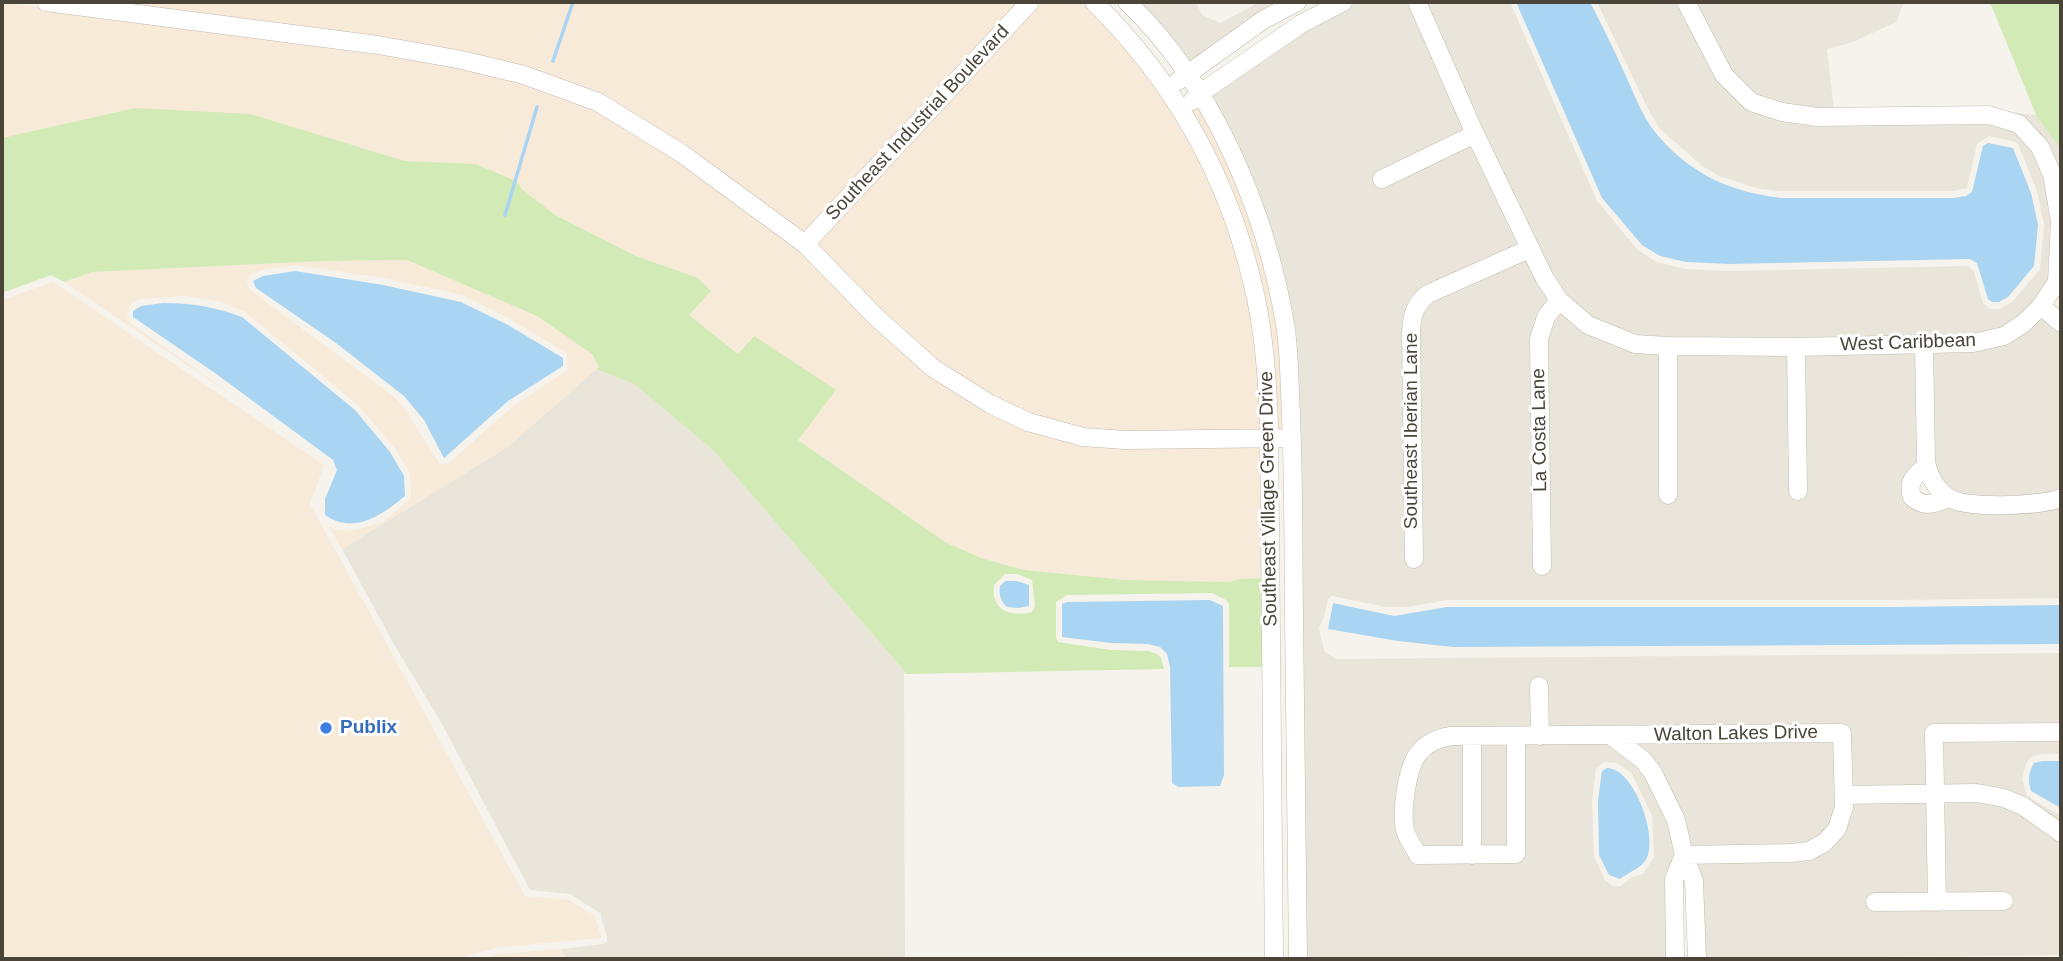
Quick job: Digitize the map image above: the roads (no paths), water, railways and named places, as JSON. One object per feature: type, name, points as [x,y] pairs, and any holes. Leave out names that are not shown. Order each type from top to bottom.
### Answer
[{"type":"street","points":[[46,2],[378,45],[462,60],[524,75],[598,102],[681,153],[806,244],[876,317],[933,368],[978,398],[1028,422],[1083,437],[1125,440],[1292,438]]},
{"type":"street","name":"Southeast Industrial Boulevard","points":[[806,244],[1030,2]]},
{"type":"street","name":"Southeast Village Green Drive","points":[[1094,2],[1139,48],[1182,111],[1233,214],[1253,282],[1266,358],[1270,439],[1274,959]]},
{"type":"street","name":"Southeast Village Green Drive","points":[[1127,2],[1174,57],[1199,94],[1215,119],[1242,174],[1270,254],[1286,327],[1292,438],[1298,959]]},
{"type":"street","points":[[1168,88],[1263,20],[1297,2]]},
{"type":"street","points":[[1182,111],[1199,94],[1301,24],[1343,2]]},
{"type":"street","name":"West Caribbean","points":[[1417,2],[1529,249],[1559,300],[1588,326],[1635,344],[1668,346],[1796,347],[1973,343],[2004,336],[2024,323],[2041,306],[2057,282],[2060,221],[2052,174],[2040,147],[2020,124],[1989,115],[1817,117],[1782,112],[1751,102],[1724,75],[1686,2]]},
{"type":"street","points":[[1381,179],[1475,134]]},
{"type":"street","name":"Southeast Iberian Lane","points":[[1413,559],[1411,331],[1414,310],[1428,294],[1529,249]]},
{"type":"street","name":"La Costa Lane","points":[[1542,566],[1539,339],[1546,317],[1559,300]]},
{"type":"street","points":[[2041,306],[2061,323]]},
{"type":"street","points":[[1924,344],[1927,466],[1934,482],[1949,498],[1961,503],[2023,505],[2046,503],[2061,498]]},
{"type":"street","points":[[1668,346],[1668,495]]},
{"type":"street","points":[[1796,347],[1798,491]]},
{"type":"street","points":[[1927,466],[1914,475],[1911,482],[1912,497],[1921,504],[1949,498]]},
{"type":"street","points":[[1539,686],[1540,736]]},
{"type":"street","points":[[1937,902],[1934,733],[2061,732]]},
{"type":"street","name":"Walton Lakes Drive","points":[[1516,736],[1516,854],[1418,855],[1405,831],[1405,795],[1416,756],[1425,746],[1439,738],[1472,736],[1842,733],[1844,807],[1837,829],[1824,843],[1809,851],[1684,855]]},
{"type":"street","name":"Walton Lakes Drive","points":[[1610,735],[1643,760],[1653,773],[1676,820],[1684,855],[1694,881],[1697,959]]},
{"type":"street","points":[[1472,736],[1472,855]]},
{"type":"street","points":[[1844,795],[1977,793],[2004,798],[2023,806],[2061,833]]},
{"type":"street","name":"Walton Lakes Drive","points":[[1675,959],[1674,879],[1684,855]]},
{"type":"street","points":[[1875,902],[2004,901]]},
{"type":"water","points":[[1516,2],[1590,2],[1641,110],[1655,132],[1681,159],[1696,169],[1744,191],[1781,198],[1954,198],[1972,192],[1983,146],[1988,143],[2013,148],[2031,193],[2038,225],[2034,266],[2008,297],[1992,302],[1988,299],[1977,263],[1970,259],[1729,264],[1686,262],[1660,256],[1642,245],[1602,198]]},
{"type":"water","points":[[295,271],[383,285],[461,302],[508,325],[563,358],[563,366],[508,401],[444,458],[424,420],[404,396],[336,343],[256,288],[253,281],[263,276]]},
{"type":"water","points":[[163,303],[203,306],[242,317],[355,410],[390,452],[404,476],[405,496],[377,516],[357,523],[336,521],[325,515],[325,499],[337,470],[333,460],[215,373],[133,317],[133,311],[141,306]]},
{"type":"water","points":[[1005,581],[1029,585],[1029,606],[1007,607],[1001,600],[1000,592],[1000,586]]},
{"type":"water","points":[[1210,600],[1223,606],[1224,775],[1220,786],[1178,787],[1172,783],[1170,667],[1167,654],[1160,647],[1148,644],[1062,637],[1062,604]]},
{"type":"water","points":[[1333,603],[1394,616],[1447,607],[2061,605],[2061,644],[1453,647],[1328,629]]},
{"type":"water","points":[[2061,761],[2061,808],[2031,791],[2031,770],[2034,763]]},
{"type":"water","points":[[1607,768],[1617,771],[1634,790],[1641,803],[1649,832],[1650,845],[1646,859],[1620,879],[1609,875],[1599,855],[1598,801],[1602,771]]},
{"type":"waterway","points":[[553,61],[573,2]]},
{"type":"waterway","points":[[505,215],[537,107]]},
{"type":"place","name":"Publix","points":[[326,728]]}]
